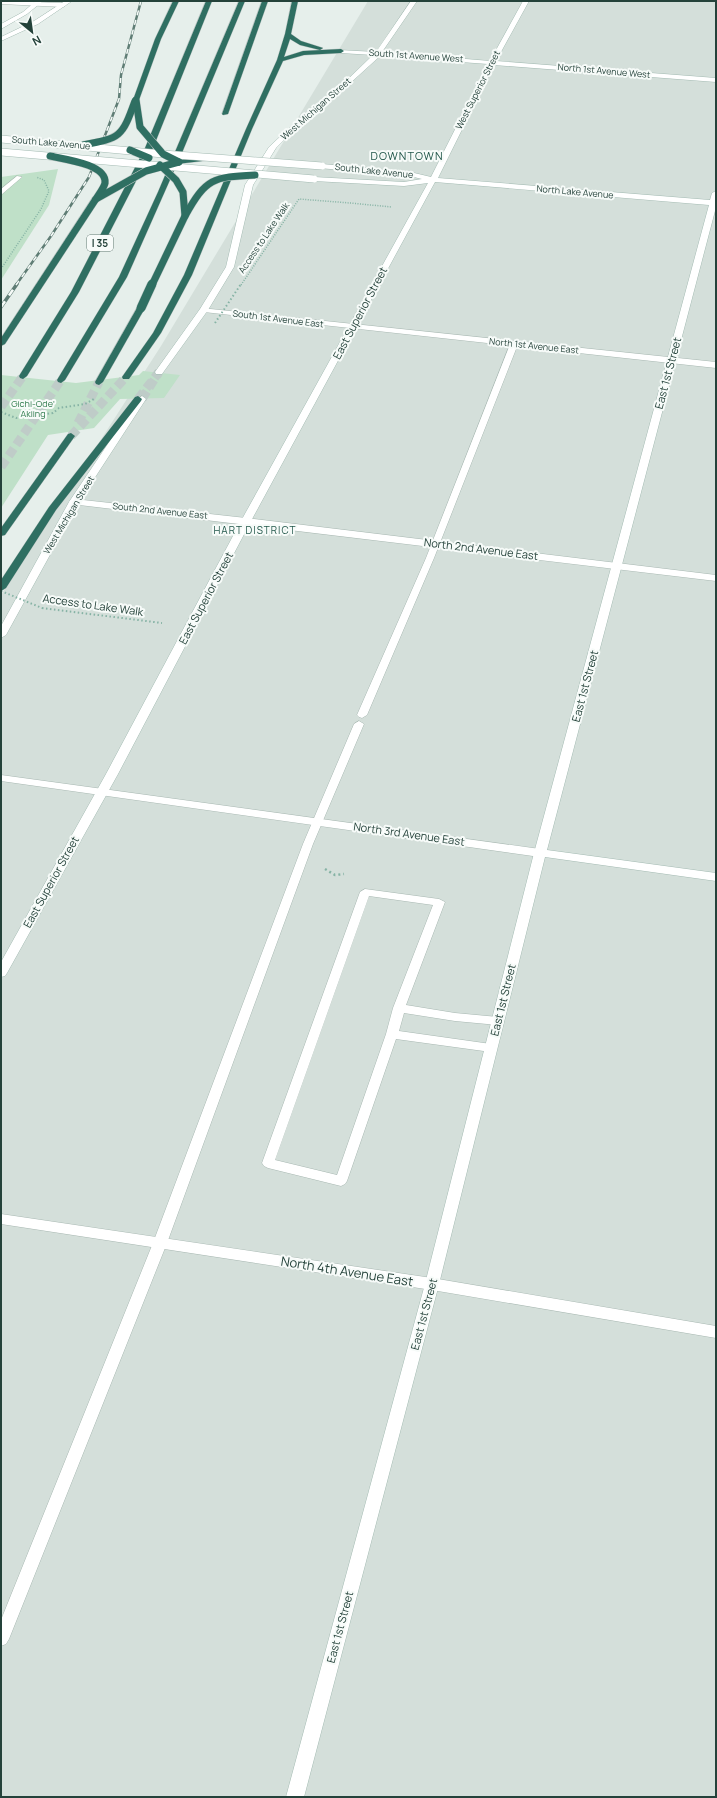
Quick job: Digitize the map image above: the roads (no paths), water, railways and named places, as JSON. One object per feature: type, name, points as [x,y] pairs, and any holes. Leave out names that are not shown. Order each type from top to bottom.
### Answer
[{"type":"highway","points":[[83,145],[116,136],[126,126],[158,39],[176,1]]},
{"type":"highway","name":"I 35","points":[[23,376],[75,292],[149,148],[209,1]]},
{"type":"highway","points":[[61,380],[123,277],[162,192],[242,1]]},
{"type":"highway","points":[[225,114],[265,1]]},
{"type":"highway","points":[[126,377],[157,333],[188,275],[249,129],[280,60],[288,34],[295,1]]},
{"type":"highway","points":[[288,34],[302,44],[341,51]]},
{"type":"highway","points":[[280,60],[303,53],[341,51]]},
{"type":"highway","points":[[136,100],[140,127],[163,154],[179,162],[201,169]]},
{"type":"highway","points":[[130,150],[160,165],[176,180],[183,192],[185,216]]},
{"type":"highway","points":[[1,344],[96,199],[105,182],[104,176],[93,167],[50,156]]},
{"type":"highway","points":[[96,199],[130,178],[160,165],[216,158]]},
{"type":"highway","points":[[99,382],[141,308],[185,216],[202,189],[210,181],[255,175]]},
{"type":"highway","points":[[1,588],[52,509],[140,399]]},
{"type":"highway","points":[[2,533],[71,436]]},
{"type":"street","name":"West Michigan Street","points":[[159,372],[204,310],[230,267],[249,185],[272,147],[299,122],[345,85],[378,54],[414,1]]},
{"type":"street","name":"West Superior Street","points":[[433,180],[492,62],[526,1]]},
{"type":"street","points":[[1,26],[25,13],[39,2]]},
{"type":"street","points":[[1,39],[33,25],[66,3]]},
{"type":"street","name":"South 1st Avenue West","points":[[341,51],[492,62]]},
{"type":"street","name":"North 1st Avenue West","points":[[492,62],[716,80]]},
{"type":"street","name":"South Lake Avenue","points":[[1,138],[163,154],[410,174],[433,180]]},
{"type":"street","name":"South Lake Avenue","points":[[1,152],[160,165],[255,175],[404,184],[433,180]]},
{"type":"street","name":"North Lake Avenue","points":[[433,180],[715,200]]},
{"type":"street","name":"East Superior Street","points":[[1,973],[102,792],[187,635],[246,521],[433,180]]},
{"type":"street","name":"East 1st Street","points":[[295,1797],[432,1284],[540,853],[715,200]]},
{"type":"street","name":"South 1st Avenue East","points":[[204,310],[352,327]]},
{"type":"street","name":"North 1st Avenue East","points":[[352,327],[716,365]]},
{"type":"street","name":"West Michigan Street","points":[[1,635],[74,502],[140,399]]},
{"type":"street","name":"South 2nd Avenue East","points":[[74,502],[246,521]]},
{"type":"street","name":"North 2nd Avenue East","points":[[246,521],[716,578]]},
{"type":"street","name":"North 3rd Avenue East","points":[[1,778],[716,877]]},
{"type":"street","name":"North 4th Avenue East","points":[[1,1219],[432,1284],[716,1332]]},
{"type":"lane","points":[[27,1],[39,2]]},
{"type":"lane","points":[[1,2],[66,3]]},
{"type":"lane","points":[[1,193],[20,177]]},
{"type":"lane","points":[[1,1639],[160,1243],[308,844],[435,544],[514,344]]},
{"type":"lane","points":[[365,892],[439,902],[399,1008],[392,1034],[341,1182],[268,1163],[365,892]]},
{"type":"lane","points":[[399,1008],[455,1017],[498,1021]]},
{"type":"lane","points":[[392,1034],[492,1048]]},
{"type":"tunnel","points":[[142,399],[159,372]]},
{"type":"tunnel","points":[[138,399],[159,372]]},
{"type":"tunnel","points":[[1,407],[23,376]]},
{"type":"tunnel","points":[[71,436],[126,377]]},
{"type":"tunnel","points":[[1,467],[61,380]]},
{"type":"tunnel","points":[[78,423],[99,382]]},
{"type":"railway","points":[[16,285],[51,236],[89,177],[119,99],[121,75],[141,1]]},
{"type":"railway","points":[[1,307],[17,284]]},
{"type":"district","name":"DOWNTOWN","points":[[407,156]]},
{"type":"district","name":"HART DISTRICT","points":[[255,530]]},
{"type":"park label","name":"Gichi-Ode' Akiing","points":[[33,410]]}]
